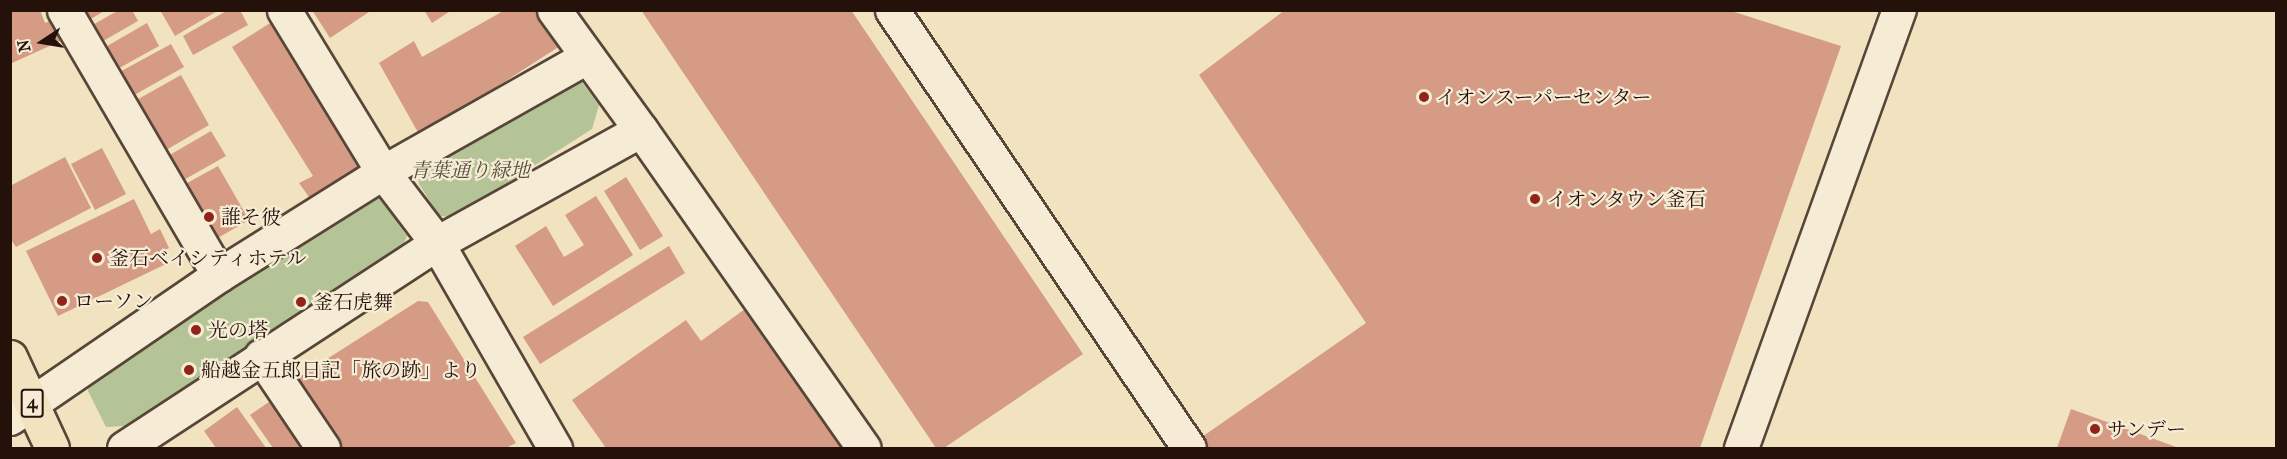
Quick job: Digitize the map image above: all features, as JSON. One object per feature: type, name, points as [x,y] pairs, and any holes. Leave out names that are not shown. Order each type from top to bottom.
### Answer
[{"type":"main road","name":"4","points":[[10,357],[22,411],[52,448]]},
{"type":"street","points":[[64,10],[219,275]]},
{"type":"street","points":[[284,10],[383,172],[437,243],[555,448]]},
{"type":"street","points":[[554,10],[864,448]]},
{"type":"street","points":[[892,10],[1189,448]]},
{"type":"street","points":[[1741,448],[1899,10]]},
{"type":"street","points":[[22,411],[219,275],[383,172],[586,57]]},
{"type":"street","points":[[124,448],[261,356],[437,243],[641,130]]},
{"type":"street","points":[[261,356],[323,448]]},
{"type":"green space","name":"青葉通り緑地","points":[[577,76],[599,105],[592,129],[454,217],[439,216],[419,184],[417,166]]},
{"type":"green space","name":"青葉通り緑地","points":[[380,197],[407,236],[400,252],[124,426],[106,427],[88,391],[90,378],[362,200]]},
{"type":"building","points":[[10,10],[40,10],[45,23],[57,18],[67,38],[10,64]]},
{"type":"building","points":[[83,10],[106,10],[89,20]]},
{"type":"building","points":[[119,10],[132,10],[138,21],[98,44],[89,27]]},
{"type":"building","points":[[160,10],[219,10],[175,36]]},
{"type":"building","points":[[228,10],[240,10],[248,25],[193,55],[183,36]]},
{"type":"building","points":[[312,10],[372,10],[330,38]]},
{"type":"building","points":[[424,10],[452,10],[432,23]]},
{"type":"building","points":[[505,10],[538,10],[560,46],[420,136],[379,63],[414,41],[422,57]]},
{"type":"building","points":[[641,10],[851,10],[1083,354],[944,448],[936,448]]},
{"type":"building","name":"イオンタウン釜石","points":[[1285,10],[1728,10],[1841,46],[1700,448],[1186,448],[1366,323],[1199,75]]},
{"type":"building","points":[[275,20],[368,168],[314,204],[299,183],[313,176],[232,47]]},
{"type":"building","points":[[147,23],[159,46],[114,71],[102,49]]},
{"type":"building","points":[[171,44],[184,67],[129,98],[116,74]]},
{"type":"building","points":[[181,75],[209,125],[161,153],[133,102]]},
{"type":"building","points":[[211,131],[226,156],[175,185],[161,160]]},
{"type":"building","points":[[102,148],[126,194],[95,210],[71,164]]},
{"type":"building","points":[[65,157],[91,208],[16,247],[10,238],[10,186]]},
{"type":"building","points":[[218,166],[249,220],[209,243],[178,188]]},
{"type":"building","points":[[626,177],[663,236],[640,250],[604,191]]},
{"type":"building","points":[[596,196],[633,255],[553,306],[515,246],[546,226],[564,257],[584,245],[565,215]]},
{"type":"building","name":"釜石ベイシティホテル","points":[[134,199],[151,234],[160,229],[169,248],[161,252],[166,264],[58,316],[26,251]]},
{"type":"building","points":[[669,246],[685,273],[540,364],[523,337]]},
{"type":"building","points":[[418,301],[428,302],[516,443],[506,448],[333,448],[296,388],[297,378]]},
{"type":"building","points":[[745,309],[843,448],[606,448],[572,400],[686,320],[701,341]]},
{"type":"building","points":[[276,397],[309,445],[303,448],[273,448],[250,415]]},
{"type":"building","points":[[237,407],[266,448],[216,448],[204,431]]},
{"type":"building","name":"サンデー","points":[[2071,409],[2179,448],[2057,448]]},
{"type":"place","name":"イオンスーパーセンター","points":[[1424,97]]},
{"type":"place","name":"イオンタウン釜石","points":[[1535,199]]},
{"type":"place","name":"誰そ彼","points":[[209,217]]},
{"type":"place","name":"釜石ベイシティホテル","points":[[97,258]]},
{"type":"place","name":"ローソン","points":[[62,301]]},
{"type":"place","name":"釜石虎舞","points":[[301,302]]},
{"type":"place","name":"光の塔","points":[[196,330]]},
{"type":"place","name":"船越金五郎日記「旅の跡」より","points":[[189,370]]},
{"type":"place","name":"サンデー","points":[[2095,429]]}]
